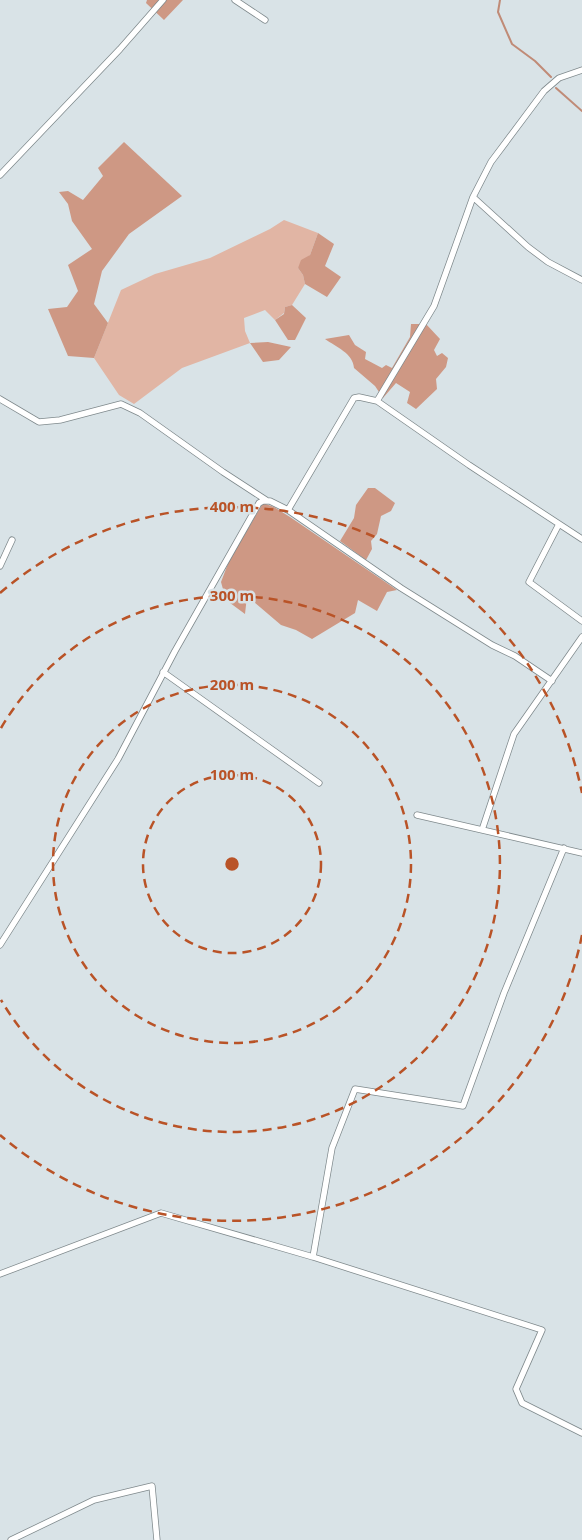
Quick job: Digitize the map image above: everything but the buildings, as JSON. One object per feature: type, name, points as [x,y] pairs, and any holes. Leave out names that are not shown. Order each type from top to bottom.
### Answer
[{"type":"street","points":[[0,175],[120,49],[163,0]]},
{"type":"street","points":[[235,0],[265,20]]},
{"type":"street","points":[[377,402],[434,306],[473,197],[491,162],[544,91],[559,78],[582,70]]},
{"type":"street","points":[[473,197],[528,247],[548,262],[582,280]]},
{"type":"street","points":[[288,510],[354,398],[359,397],[377,402],[468,465],[582,539]]},
{"type":"street","points":[[0,398],[39,422],[60,420],[120,404],[140,413],[224,472],[266,500],[288,510],[401,588],[515,656],[552,681]]},
{"type":"street","points":[[0,945],[118,758],[164,672],[260,503],[266,500]]},
{"type":"street","points":[[559,524],[529,582],[582,621]]},
{"type":"street","points":[[0,566],[12,540]]},
{"type":"street","points":[[482,830],[514,734],[582,637]]},
{"type":"street","points":[[164,672],[319,783]]},
{"type":"street","points":[[417,816],[582,853]]},
{"type":"street","points":[[313,1257],[332,1148],[354,1089],[463,1106],[504,993],[564,848]]},
{"type":"street","points":[[0,1274],[161,1213],[313,1257],[542,1330],[516,1389],[522,1403],[582,1434]]},
{"type":"street","points":[[11,1540],[94,1500],[152,1486],[157,1540]]},
{"type":"shaded area","points":[[147,0],[183,0],[164,20],[146,3]]},
{"type":"shaded area","points":[[124,142],[182,196],[129,234],[102,271],[94,304],[108,323],[94,358],[68,356],[48,309],[67,307],[78,291],[68,265],[92,249],[72,221],[68,204],[59,192],[68,191],[83,200],[103,176],[98,168]]},
{"type":"shaded area","points":[[284,220],[318,233],[310,255],[298,268],[303,275],[305,284],[292,305],[285,307],[284,313],[275,320],[265,310],[244,318],[245,331],[250,343],[182,368],[134,404],[119,395],[94,358],[121,290],[155,274],[210,258],[270,229]]},
{"type":"shaded area","points":[[318,233],[334,244],[325,266],[341,277],[327,297],[305,284],[303,275],[298,268],[301,260],[310,255]]},
{"type":"shaded area","points":[[292,305],[306,318],[295,340],[288,340],[275,320],[284,314],[285,307]]},
{"type":"shaded area","points":[[411,324],[426,324],[440,339],[434,350],[437,356],[442,353],[448,358],[446,367],[436,379],[437,389],[416,409],[407,403],[410,392],[396,383],[383,398],[375,386],[354,368],[351,358],[325,339],[349,335],[355,345],[366,352],[365,359],[382,368],[386,365],[392,368],[410,337]]},
{"type":"shaded area","points":[[268,342],[291,347],[279,360],[263,362],[250,343]]},
{"type":"shaded area","points":[[368,488],[375,488],[395,503],[391,511],[381,516],[377,534],[371,541],[372,549],[366,560],[340,541],[354,518],[356,505]]},
{"type":"shaded area","points":[[263,503],[274,507],[290,517],[397,590],[387,592],[377,611],[358,600],[355,613],[312,639],[296,630],[281,625],[247,596],[245,614],[226,600],[221,582],[229,561]]},
{"type":"waterway","points":[[500,0],[498,12],[512,44],[535,61],[551,77]]},
{"type":"waterway","points":[[556,88],[582,111]]}]
